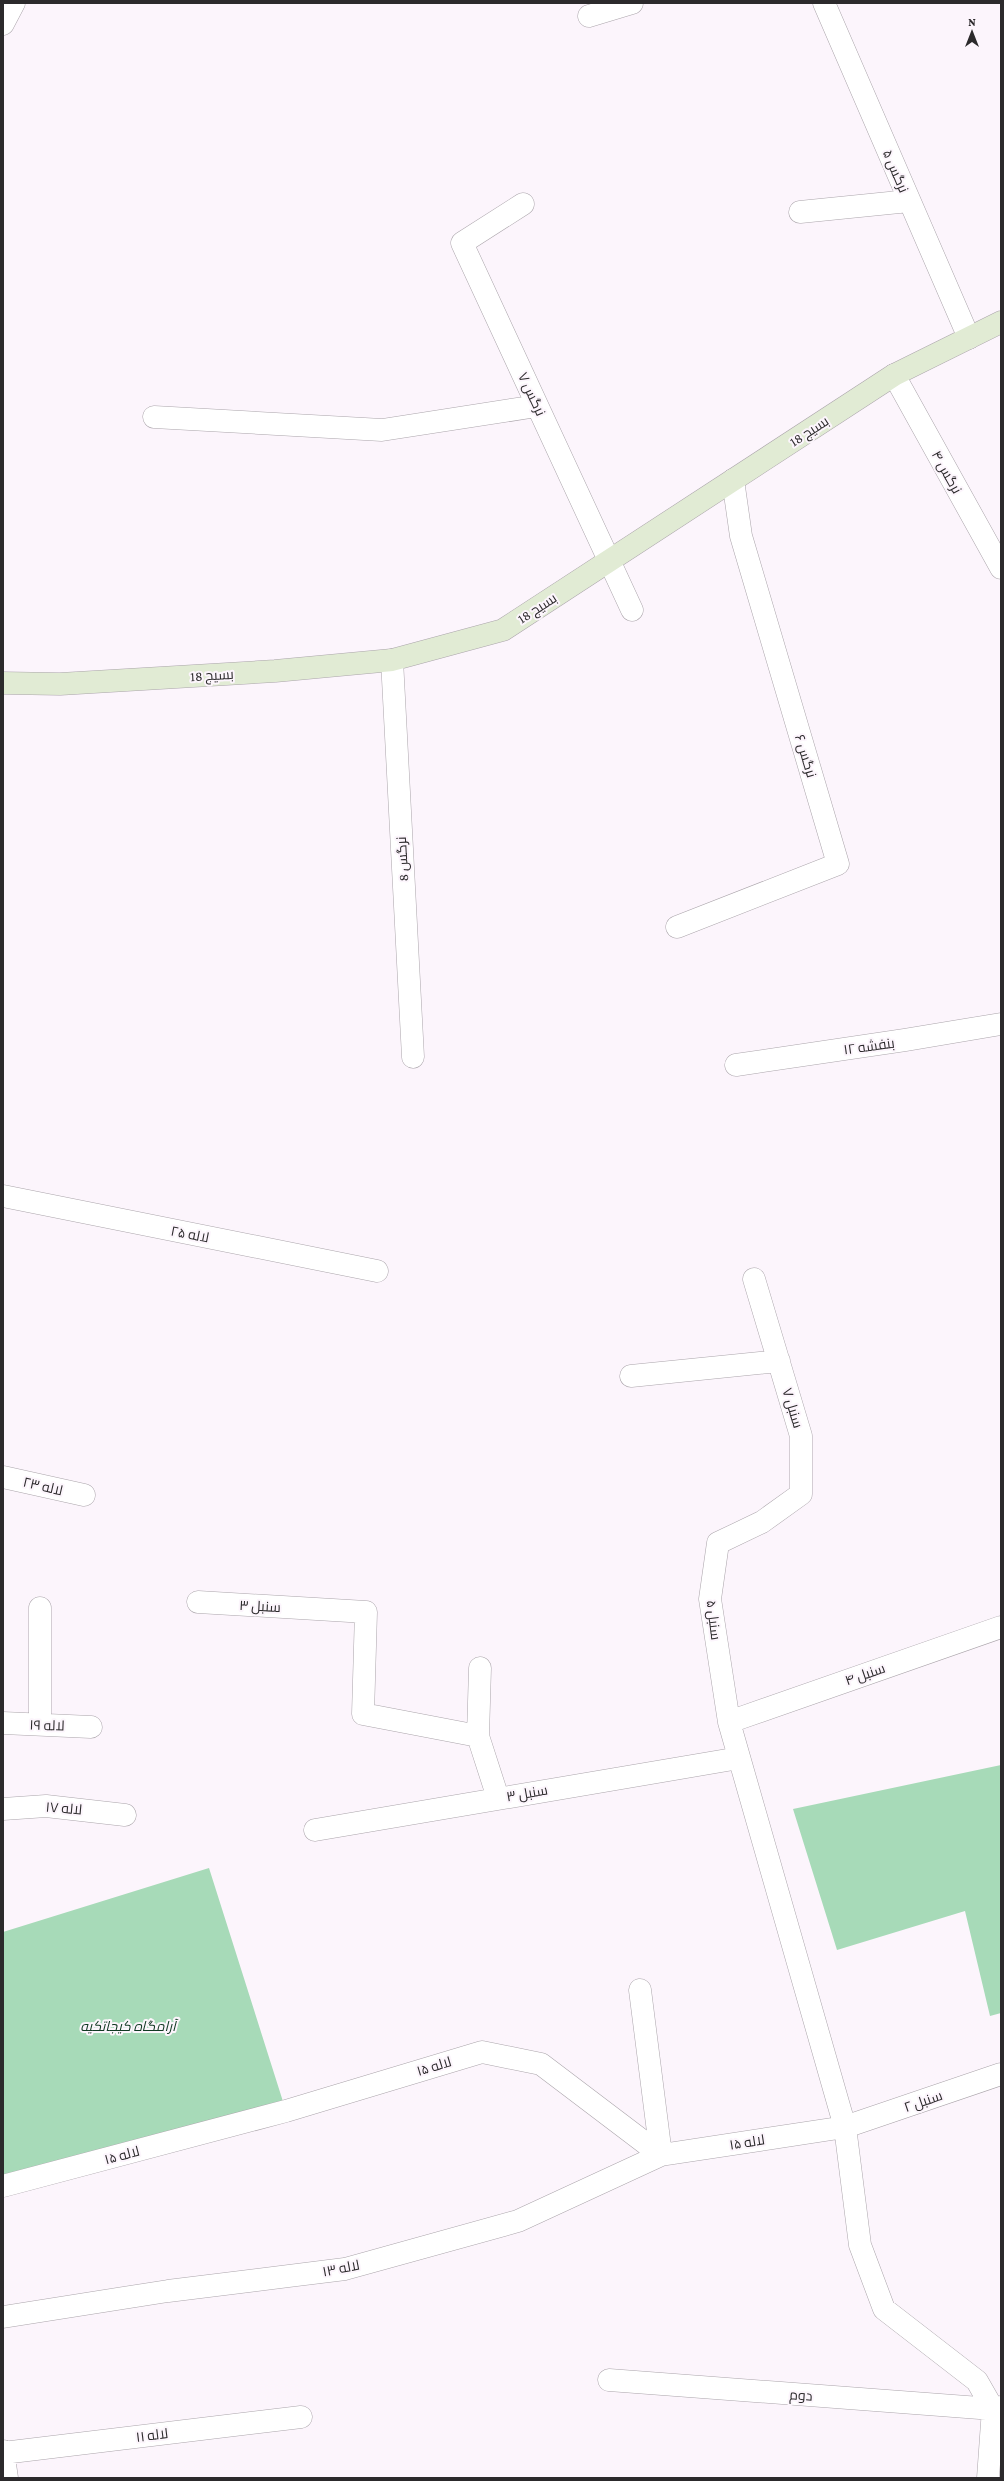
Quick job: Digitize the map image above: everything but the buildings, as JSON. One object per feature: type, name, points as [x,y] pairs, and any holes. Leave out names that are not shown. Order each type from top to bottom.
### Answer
[{"type":"street","points":[[3,24],[14,3]]},
{"type":"street","points":[[589,16],[632,3]]},
{"type":"street","name":"نرگس ۵","points":[[824,3],[908,201],[969,338]]},
{"type":"street","points":[[800,212],[908,201]]},
{"type":"street","name":"نرگس ۷","points":[[523,204],[462,243],[632,610]]},
{"type":"street","name":"بسیج 18","points":[[3,683],[60,684],[275,671],[392,660],[503,630],[894,375],[1001,322]]},
{"type":"street","name":"نرگس ۴","points":[[894,375],[1001,568]]},
{"type":"street","points":[[154,417],[382,430],[537,406]]},
{"type":"street","name":"نرگس ۶","points":[[677,927],[838,864],[741,536],[733,480]]},
{"type":"street","name":"نرگس 8","points":[[392,660],[413,1057]]},
{"type":"street","name":"بنفشه ۱۲","points":[[736,1065],[1001,1024]]},
{"type":"street","name":"لاله ۲۵","points":[[3,1196],[377,1271]]},
{"type":"street","name":"سنبل ۷","points":[[754,1279],[801,1436],[801,1494],[762,1522]]},
{"type":"street","points":[[632,1376],[779,1361]]},
{"type":"street","name":"لاله ۲۳","points":[[3,1477],[84,1495]]},
{"type":"street","name":"سنبل ۵","points":[[729,1722],[710,1598],[718,1543],[762,1522]]},
{"type":"street","name":"سنبل ۳","points":[[198,1602],[366,1612],[363,1714],[478,1736]]},
{"type":"street","points":[[40,1608],[40,1724]]},
{"type":"street","name":"سنبل ۴","points":[[729,1722],[1001,1627]]},
{"type":"street","points":[[480,1668],[478,1736],[498,1798]]},
{"type":"street","points":[[729,1722],[845,2127],[860,2245],[884,2309],[977,2381],[997,2408],[988,2478]]},
{"type":"street","name":"لاله ۱۹","points":[[3,1723],[91,1727]]},
{"type":"street","name":"سنبل ۳","points":[[315,1830],[740,1758]]},
{"type":"street","name":"لاله ۱۷","points":[[3,1809],[46,1806],[126,1815]]},
{"type":"street","points":[[640,1990],[661,2155]]},
{"type":"street","name":"لاله ۱۵","points":[[3,2186],[286,2111],[482,2052],[541,2064],[661,2155],[845,2127]]},
{"type":"street","name":"سنبل ۲","points":[[845,2127],[1001,2074]]},
{"type":"street","name":"لاله ۱۳","points":[[3,2317],[168,2291],[345,2269],[518,2221],[661,2155]]},
{"type":"street","name":"دوم","points":[[609,2380],[997,2408]]},
{"type":"street","name":"لاله ۱۱","points":[[3,2452],[301,2418]]},
{"type":"street","points":[[3,2452],[7,2478]]},
{"type":"green space","points":[[1001,1765],[1001,2013],[990,2016],[965,1911],[837,1950],[793,1809]]},
{"type":"green space","name":"آرامگاه کیجاتکیه","points":[[209,1868],[286,2111],[3,2193],[3,1932]]}]
